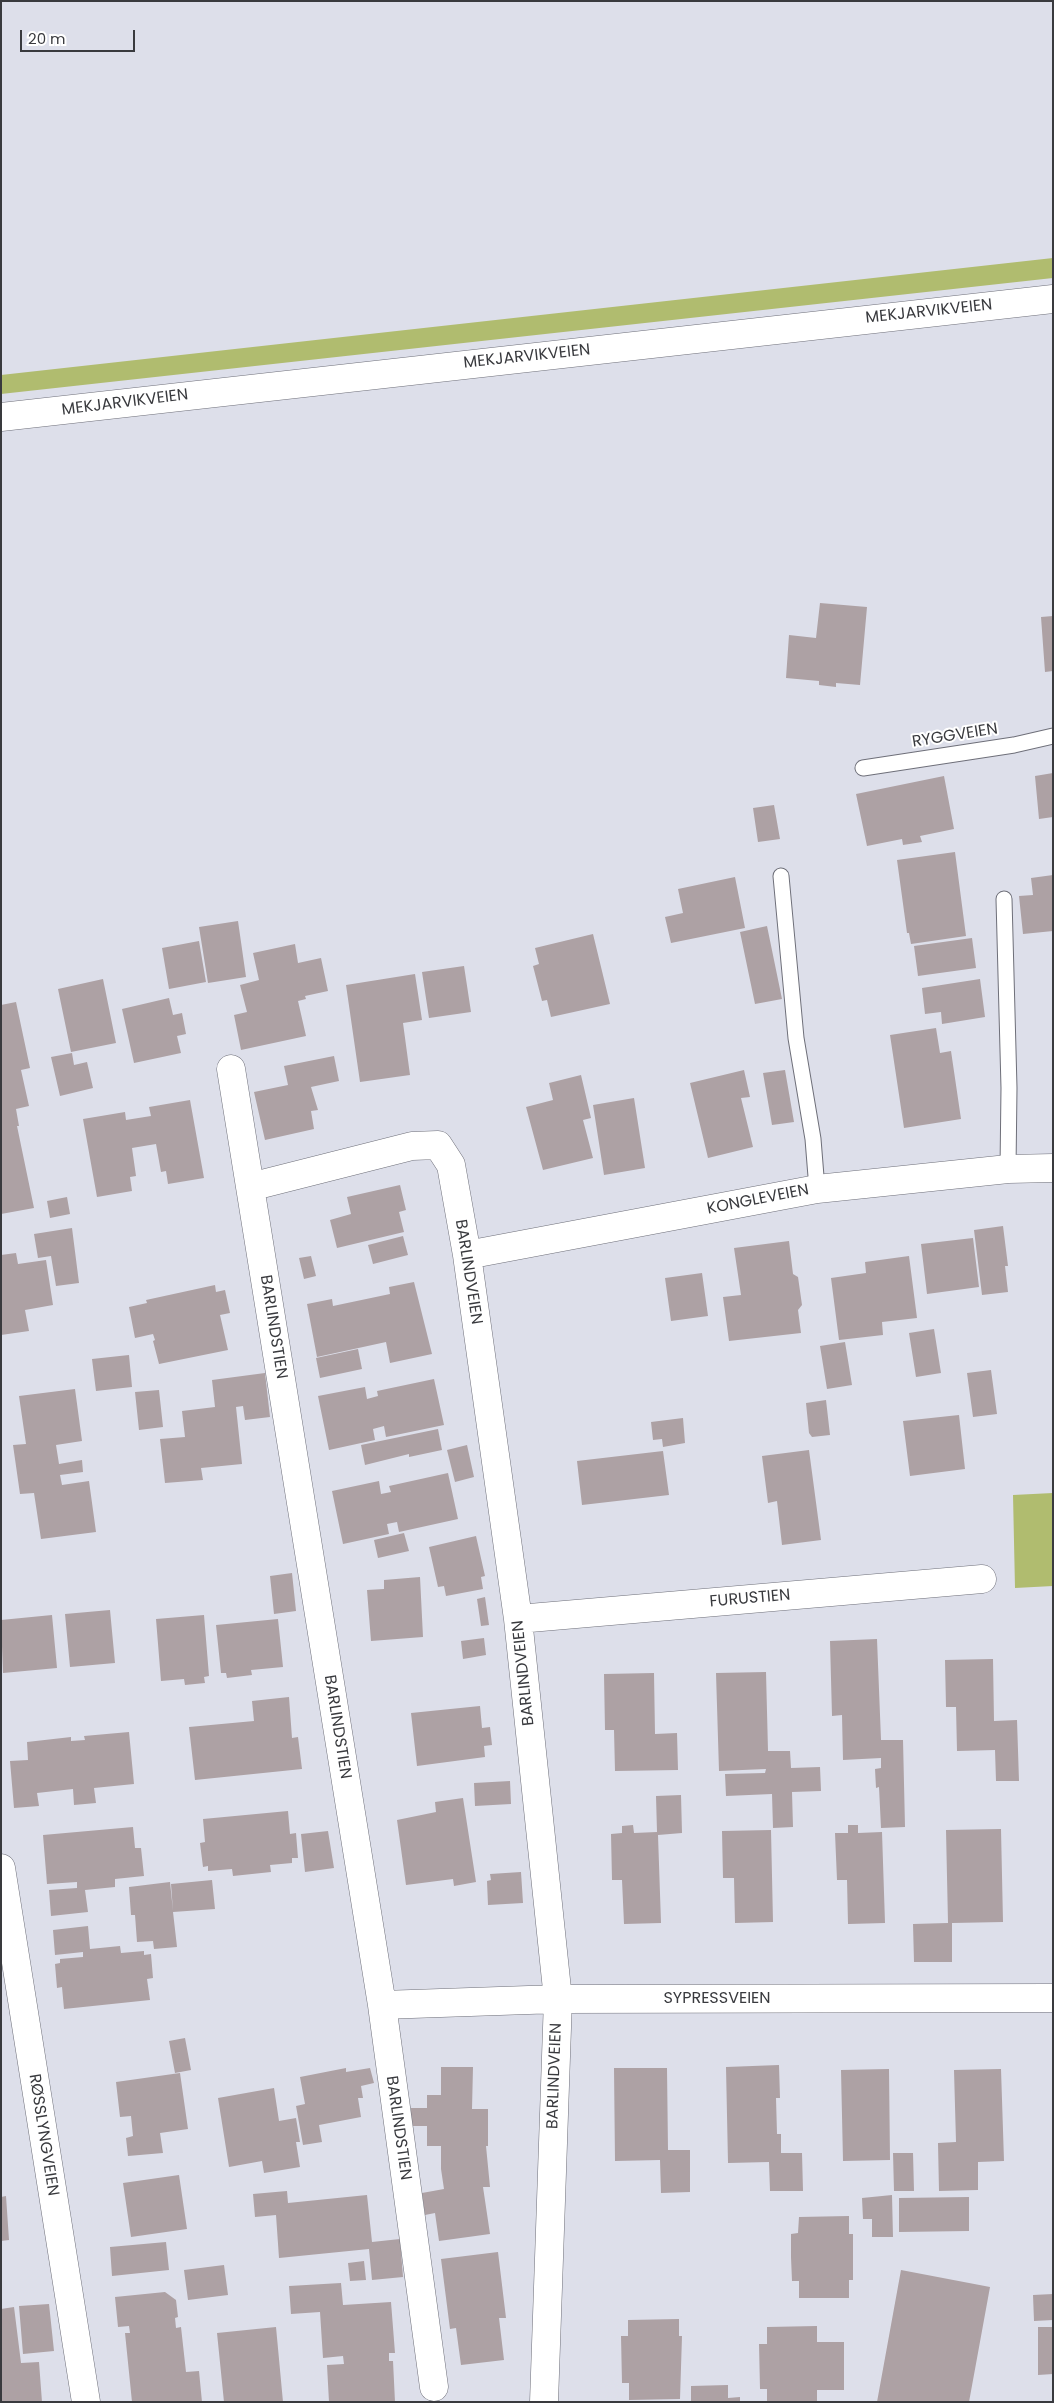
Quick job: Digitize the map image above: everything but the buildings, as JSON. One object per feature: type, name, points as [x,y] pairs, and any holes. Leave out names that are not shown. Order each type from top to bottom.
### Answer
[{"type":"main road","name":"MEKJARVIKVEIEN","points":[[1,417],[1053,299]]},
{"type":"main road","name":"BARLINDSTIEN","points":[[231,1069],[382,2005],[434,2387]]},
{"type":"main road","name":"BARLINDVEIEN","points":[[250,1187],[412,1146],[438,1145],[452,1165],[467,1255],[518,1619],[558,2000],[544,2402]]},
{"type":"main road","name":"KONGLEVEIEN","points":[[467,1255],[817,1189],[1008,1170],[1053,1168]]},
{"type":"main road","name":"FURUSTIEN","points":[[518,1619],[982,1580]]},
{"type":"main road","name":"RØSSLYNGVEIEN","points":[[1,1868],[86,2402]]},
{"type":"main road","name":"SYPRESSVEIEN","points":[[382,2005],[558,2000],[1053,1998]]},
{"type":"lane","name":"RYGGVEIEN","points":[[863,768],[1053,736]]},
{"type":"lane","points":[[781,876],[796,1038],[813,1140],[817,1189]]},
{"type":"lane","points":[[1004,899],[1009,1088],[1008,1170]]},
{"type":"green space","points":[[1053,258],[1053,278],[1,394],[1,375]]},
{"type":"green space","points":[[1053,1493],[1053,1586],[1015,1588],[1013,1495]]}]
